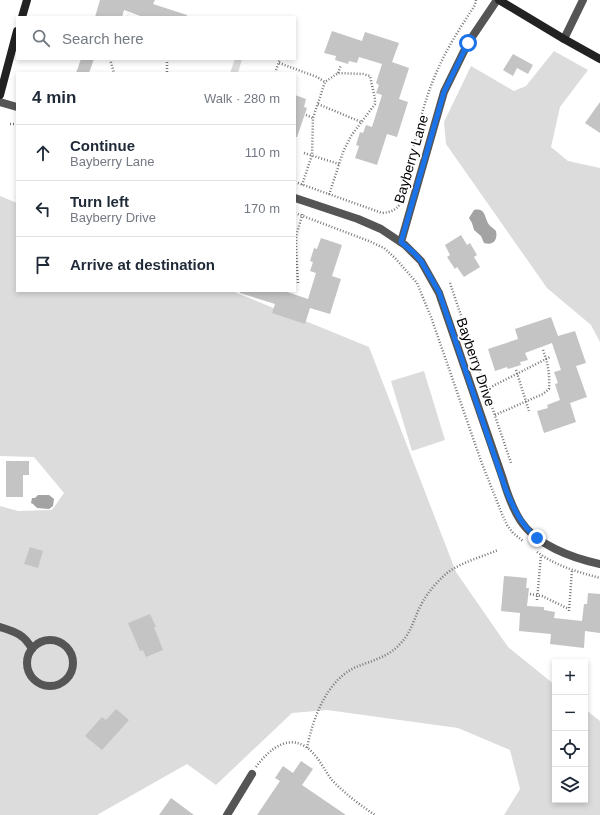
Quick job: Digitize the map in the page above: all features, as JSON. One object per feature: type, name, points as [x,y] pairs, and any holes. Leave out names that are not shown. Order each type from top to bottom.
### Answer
[{"type":"main road","points":[[22,16],[27,0]]},
{"type":"main road","points":[[498,0],[600,59]]},
{"type":"main road","points":[[0,95],[16,35]]},
{"type":"street","name":"Bayberry Lane","points":[[401,242],[444,92],[468,43],[498,0]]},
{"type":"street","points":[[564,39],[583,0]]},
{"type":"street","points":[[0,102],[16,107]]},
{"type":"street","name":"Bayberry Drive","points":[[296,198],[370,224],[388,233],[414,253],[421,261],[439,292],[506,490],[520,520],[532,534],[542,541],[568,554],[600,564]]},
{"type":"street","points":[[0,627],[16,632],[28,642],[32,649]]},
{"type":"street","points":[[51,640],[58,641],[64,645],[69,650],[73,664],[68,678],[56,685],[48,686],[36,681],[28,670],[27,662],[28,656],[32,649],[37,644],[51,640]]},
{"type":"street","points":[[227,815],[252,774]]},
{"type":"path","points":[[404,189],[427,99],[438,70],[450,45],[476,0]]},
{"type":"path","points":[[110,60],[114,72]]},
{"type":"path","points":[[167,60],[167,72]]},
{"type":"path","points":[[275,72],[279,61],[317,77],[325,82]]},
{"type":"path","points":[[302,185],[312,155],[313,118],[325,82],[338,73],[341,65]]},
{"type":"path","points":[[329,194],[345,147],[375,104],[370,76],[363,74],[338,73]]},
{"type":"path","points":[[318,104],[361,122]]},
{"type":"path","points":[[306,115],[313,118]]},
{"type":"path","points":[[10,124],[16,124]]},
{"type":"path","points":[[304,153],[339,164]]},
{"type":"path","points":[[296,182],[382,213],[392,212],[397,209],[403,196]]},
{"type":"path","points":[[296,213],[303,214],[384,248],[417,283],[431,317],[480,461],[507,525],[513,534],[524,542]]},
{"type":"path","points":[[298,283],[296,236],[303,214]]},
{"type":"path","points":[[450,283],[511,463]]},
{"type":"path","points":[[495,415],[549,389],[550,379],[548,358],[543,350]]},
{"type":"path","points":[[487,389],[548,358]]},
{"type":"path","points":[[516,370],[516,374],[529,411]]},
{"type":"path","points":[[307,748],[316,716],[326,696],[339,678],[355,668],[386,655],[398,647],[413,626],[421,605],[432,589],[452,569],[498,550]]},
{"type":"path","points":[[536,551],[546,559],[572,570],[600,578]]},
{"type":"path","points":[[537,600],[541,555]]},
{"type":"path","points":[[530,594],[537,595],[569,610],[572,570]]},
{"type":"path","points":[[252,774],[266,754],[280,745],[294,742],[307,748],[313,753],[332,780],[354,800],[375,815]]},
{"type":"shaded area","points":[[554,51],[588,70],[560,107],[551,147],[568,161],[600,168],[600,342],[591,325],[547,288],[446,144],[444,122],[471,66],[514,91],[526,86]]},
{"type":"shaded area","points":[[235,60],[242,60],[238,72],[230,72]]},
{"type":"shaded area","points":[[0,196],[16,203],[16,292],[234,292],[369,347],[456,572],[508,647],[552,683],[552,803],[588,803],[588,711],[600,721],[600,815],[504,815],[520,789],[510,750],[458,728],[327,710],[292,713],[216,785],[187,764],[97,815],[0,815],[0,506],[18,511],[52,510],[64,493],[34,457],[0,456]]},
{"type":"shaded area","points":[[474,210],[482,211],[488,224],[496,231],[494,242],[490,244],[484,243],[481,236],[474,230],[469,218]]},
{"type":"shaded area","points":[[424,371],[445,440],[412,451],[391,381]]},
{"type":"shaded area","points":[[38,495],[49,495],[54,499],[53,506],[49,509],[37,508],[31,503],[32,498],[35,498]]},
{"type":"building","points":[[100,0],[155,0],[153,4],[187,15],[140,16],[124,10],[122,16],[95,16]]},
{"type":"building","points":[[332,31],[362,41],[365,32],[399,43],[392,62],[409,68],[399,99],[408,102],[397,137],[387,134],[377,165],[355,158],[359,146],[356,145],[360,132],[363,133],[366,125],[372,127],[382,95],[376,93],[379,85],[376,83],[382,64],[359,57],[357,63],[349,61],[348,64],[335,60],[336,56],[324,53]]},
{"type":"building","points":[[513,54],[533,65],[528,74],[517,68],[513,76],[503,70]]},
{"type":"building","points":[[81,60],[94,60],[89,72],[76,72]]},
{"type":"building","points":[[296,95],[306,99],[304,107],[307,108],[297,137]]},
{"type":"building","points":[[600,102],[600,133],[585,123]]},
{"type":"building","points":[[461,235],[467,245],[470,243],[477,255],[474,257],[480,267],[464,277],[457,267],[455,269],[447,257],[450,255],[445,245]]},
{"type":"building","points":[[321,238],[342,245],[332,276],[341,279],[330,314],[310,308],[305,324],[272,313],[275,304],[240,293],[287,292],[308,299],[316,273],[310,271],[313,262],[310,261],[314,248],[317,249]]},
{"type":"building","points":[[551,317],[558,336],[575,331],[586,363],[576,366],[587,397],[570,403],[576,422],[544,433],[537,411],[548,408],[547,405],[560,400],[555,384],[558,383],[554,372],[561,370],[552,343],[525,353],[528,360],[520,362],[521,365],[495,371],[488,349],[518,339],[515,329]]},
{"type":"building","points":[[6,461],[29,461],[29,475],[23,475],[23,497],[6,497]]},
{"type":"building","points":[[30,547],[43,551],[38,568],[24,564]]},
{"type":"building","points":[[504,576],[527,578],[526,588],[529,588],[527,606],[544,607],[544,610],[555,612],[554,618],[582,621],[584,604],[587,604],[588,593],[600,594],[600,633],[585,631],[584,648],[550,644],[551,634],[519,631],[520,613],[501,611]]},
{"type":"building","points":[[150,614],[156,627],[154,627],[163,650],[146,657],[143,650],[140,651],[128,623]]},
{"type":"building","points":[[116,709],[129,720],[102,750],[85,736],[102,717],[106,720]]},
{"type":"building","points":[[301,761],[313,769],[302,785],[346,815],[257,815],[280,781],[275,778],[283,766],[293,773]]},
{"type":"building","points":[[171,798],[194,815],[159,815]]},
{"type":"route","points":[[468,43],[444,92],[401,242],[421,261],[439,292],[506,490],[520,520],[537,538]]}]
